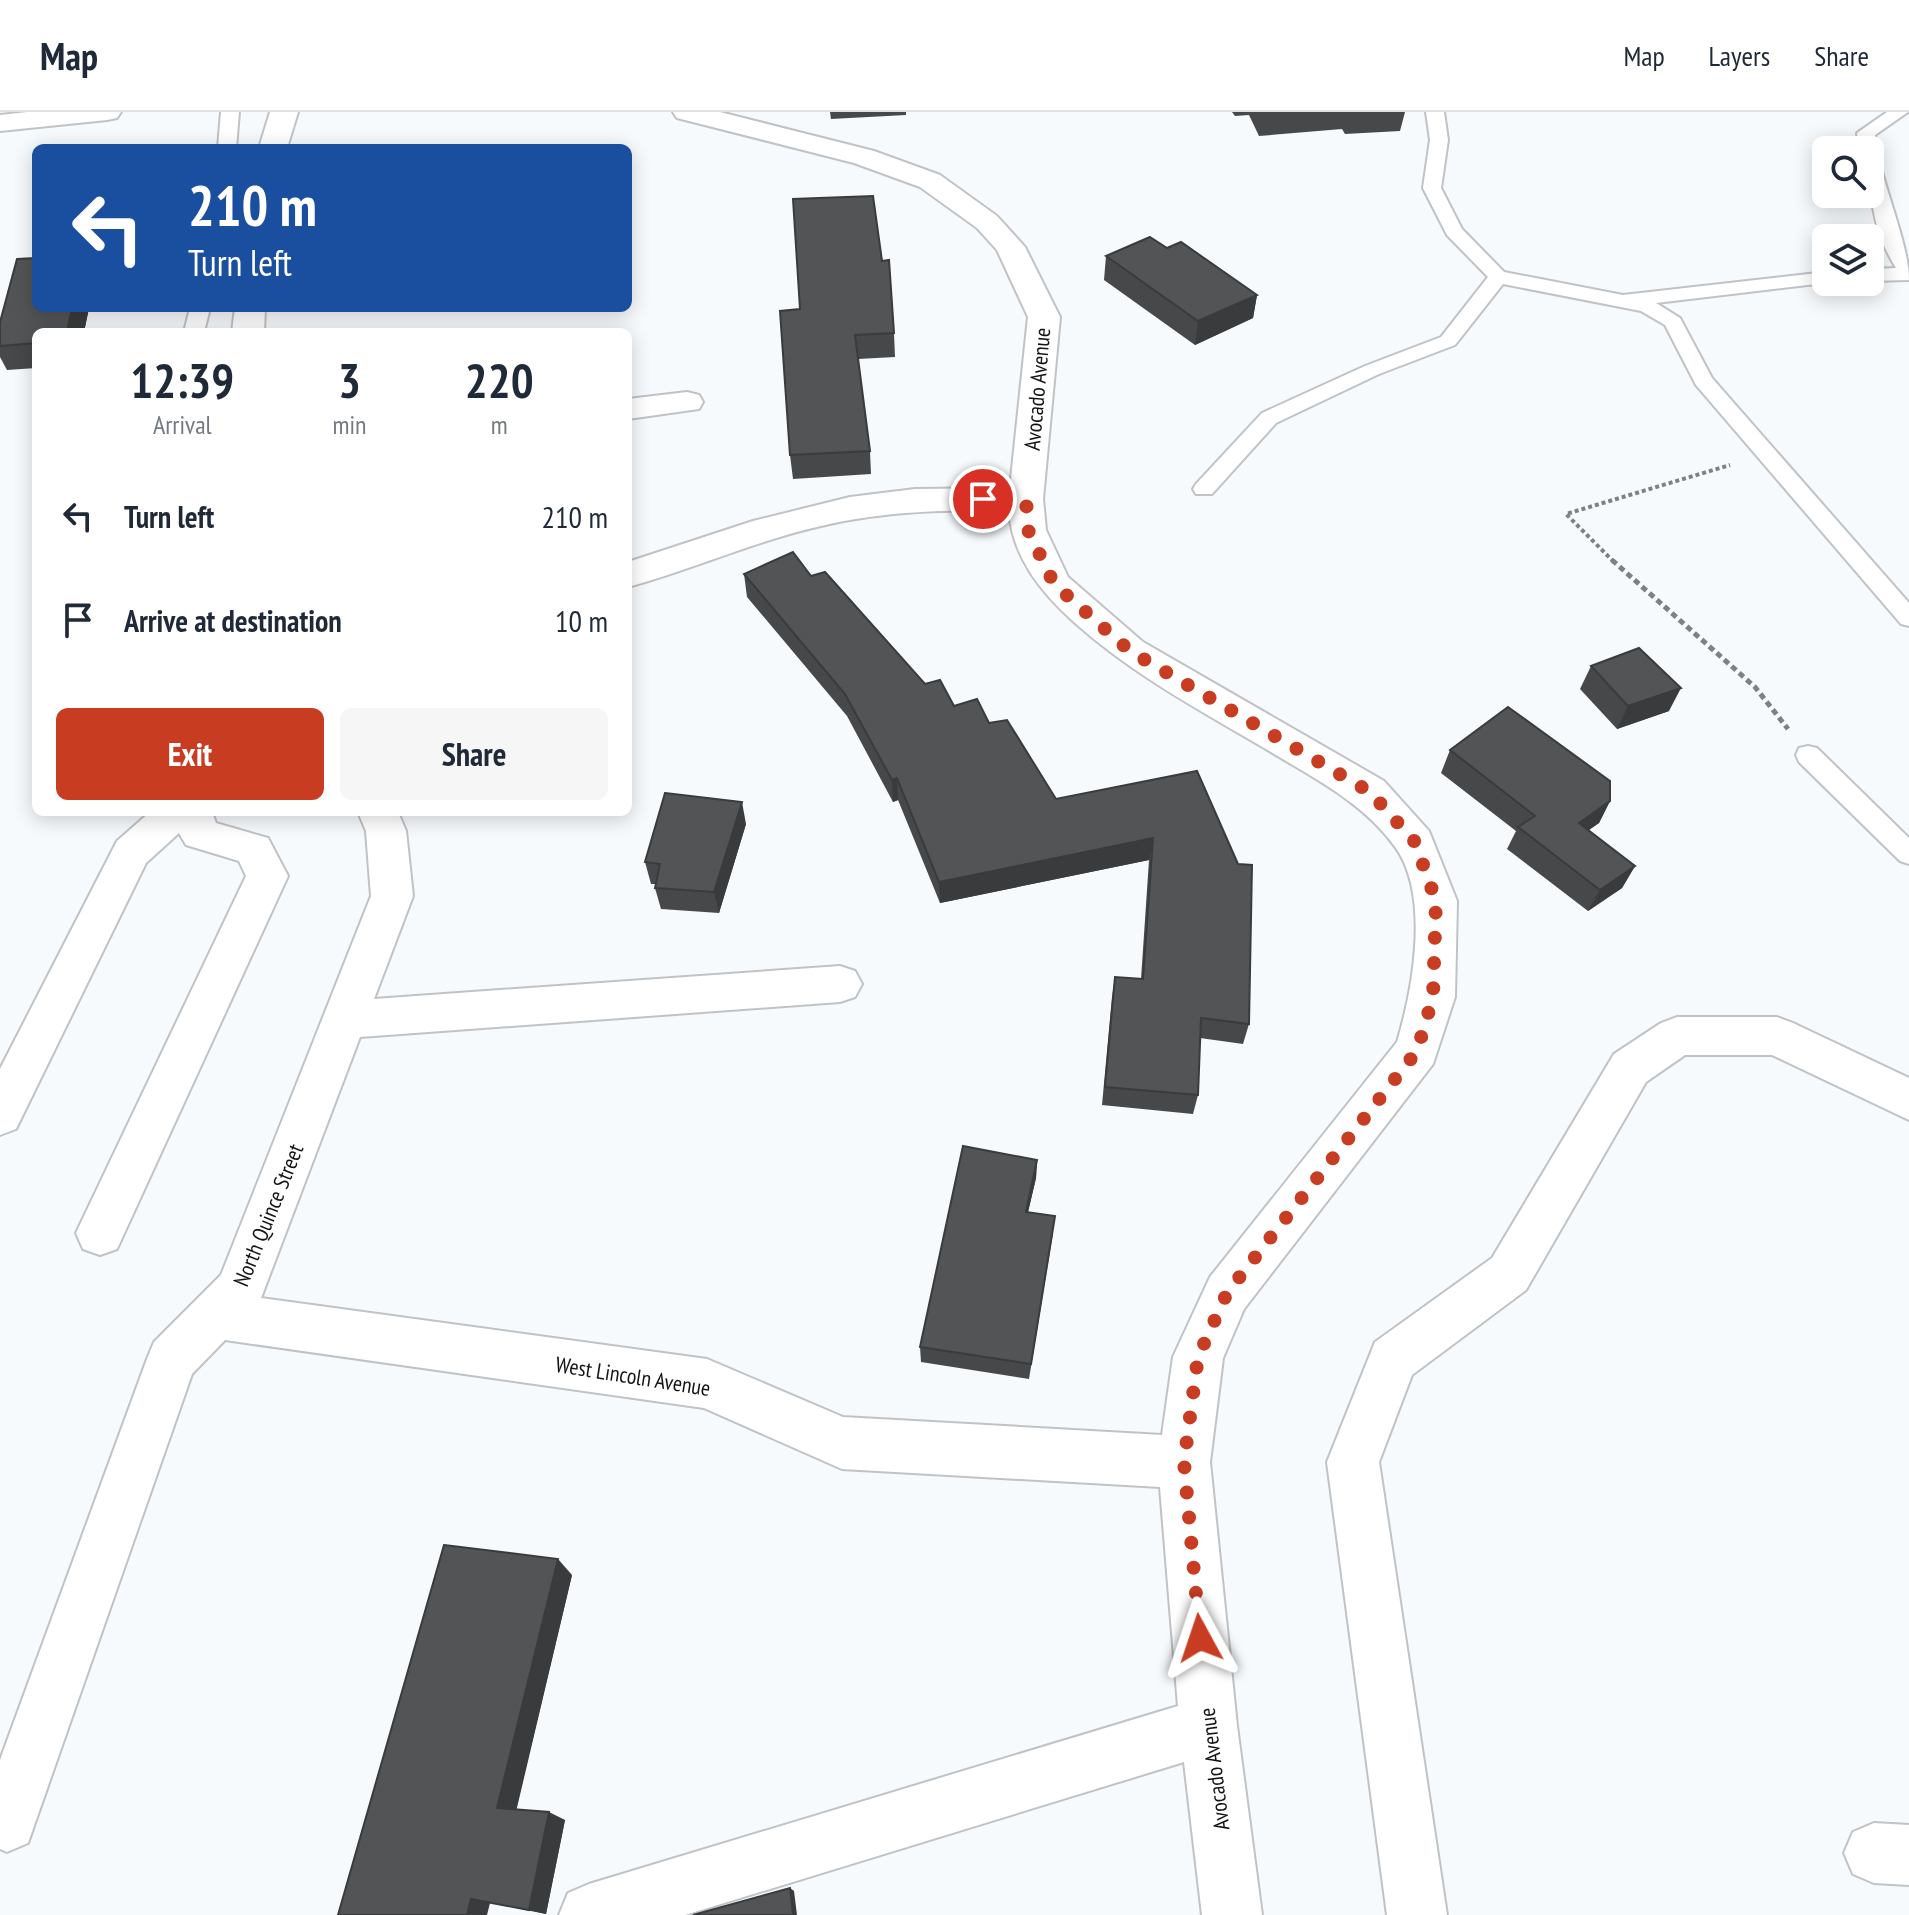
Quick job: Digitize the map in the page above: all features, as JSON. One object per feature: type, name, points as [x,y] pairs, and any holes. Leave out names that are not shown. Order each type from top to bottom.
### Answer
[{"type":"street","points":[[0,123],[107,112]]},
{"type":"street","points":[[274,144],[284,112]]},
{"type":"street","name":"Avocado Avenue","points":[[687,112],[864,157],[930,181],[987,222],[1010,247],[1044,317],[1026,499],[1028,530],[1054,584],[1130,651],[1370,792],[1415,842],[1436,901],[1433,997],[1417,1051],[1227,1293],[1198,1357],[1184,1462],[1208,1726],[1232,1915]]},
{"type":"street","points":[[632,409],[687,402]]},
{"type":"street","points":[[632,574],[805,518],[853,507],[962,499],[1026,499]]},
{"type":"street","points":[[0,1115],[131,852],[172,816]]},
{"type":"street","points":[[100,1233],[267,876],[254,849],[200,834],[193,816]]},
{"type":"street","name":"North Quince Street","points":[[7,1822],[172,1359],[240,1290],[392,896],[386,831],[380,816]]},
{"type":"street","points":[[344,1020],[840,984]]},
{"type":"street","points":[[1417,1915],[1353,1462],[1393,1359],[1509,1274],[1630,1068],[1677,1036],[1777,1036],[1909,1100]]},
{"type":"street","name":"West Lincoln Avenue","points":[[217,1315],[707,1384],[842,1443],[1184,1462]]},
{"type":"street","points":[[589,1914],[1208,1726]]},
{"type":"lane","points":[[227,144],[230,112]]},
{"type":"lane","points":[[1435,112],[1439,140],[1432,188],[1454,231],[1498,277],[1647,306],[1673,322],[1703,381],[1909,618]]},
{"type":"lane","points":[[1866,136],[1866,133],[1899,112]]},
{"type":"lane","points":[[1883,208],[1900,261],[1909,274]]},
{"type":"lane","points":[[1884,275],[1909,274]]},
{"type":"lane","points":[[1204,489],[1269,418],[1372,370],[1448,341],[1498,277]]},
{"type":"lane","points":[[1623,301],[1812,280]]},
{"type":"lane","points":[[1808,755],[1909,854]]},
{"type":"path","points":[[1766,454],[1566,514],[1639,588],[1755,687],[1808,755]]},
{"type":"building","points":[[873,196],[882,261],[889,260],[894,333],[855,335],[870,451],[790,455],[780,311],[800,309],[793,199]]},
{"type":"building","points":[[1150,237],[1167,248],[1181,242],[1257,295],[1198,321],[1106,256]]},
{"type":"building","points":[[32,258],[32,312],[71,312],[68,328],[32,328],[32,343],[0,346],[0,322],[17,259]]},
{"type":"building","points":[[793,552],[811,576],[825,572],[925,684],[940,680],[954,706],[977,699],[989,723],[1007,720],[1056,799],[1197,771],[1238,864],[1252,865],[1249,1024],[1201,1018],[1198,1095],[1105,1087],[1115,977],[1143,979],[1153,838],[939,882],[897,778],[892,780],[845,694],[744,574]]},
{"type":"building","points":[[1639,648],[1681,688],[1628,706],[1591,666]]},
{"type":"building","points":[[1508,707],[1610,781],[1610,801],[1579,823],[1635,866],[1600,890],[1518,827],[1535,816],[1450,750]]},
{"type":"building","points":[[665,793],[742,802],[714,892],[655,888],[660,864],[645,862]]},
{"type":"building","points":[[963,1146],[1037,1160],[1026,1212],[1055,1216],[1031,1364],[920,1347]]},
{"type":"building","points":[[444,1545],[558,1559],[497,1808],[549,1812],[529,1910],[471,1899],[467,1915],[338,1915]]},
{"type":"building","points":[[790,1888],[793,1915],[693,1915]]},
{"type":"route","points":[[983,499],[1026,499],[1028,530],[1054,584],[1130,651],[1370,792],[1415,842],[1436,901],[1433,997],[1417,1051],[1227,1293],[1198,1357],[1184,1462],[1200,1638]]}]
